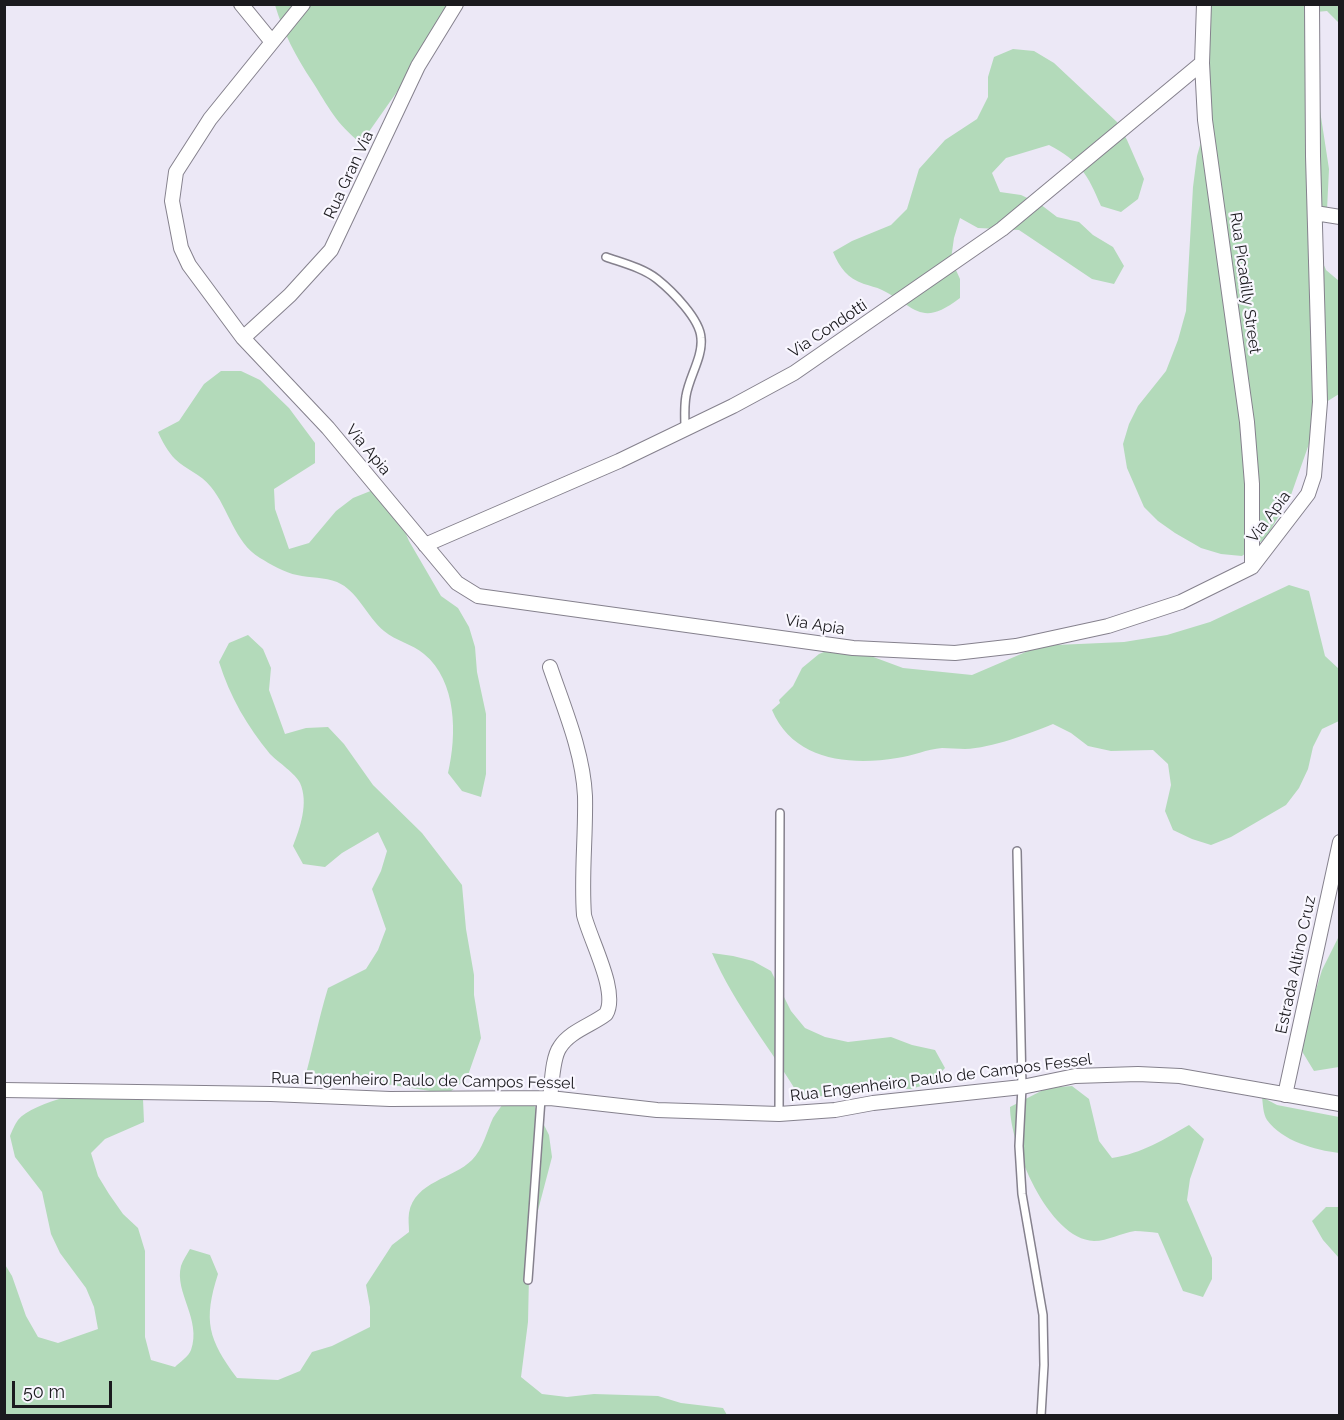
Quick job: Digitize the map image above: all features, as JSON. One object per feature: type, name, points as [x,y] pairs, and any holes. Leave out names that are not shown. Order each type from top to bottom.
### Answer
[{"type":"street","points":[[241,4],[272,42]]},
{"type":"street","name":"Via Apia","points":[[303,4],[210,119],[176,172],[172,201],[181,248],[189,266],[243,338],[328,428],[457,583],[478,596],[853,648],[955,653],[1016,646],[1108,626],[1181,602],[1252,567],[1308,494],[1314,476],[1320,402],[1312,4]]},
{"type":"street","name":"Rua Gran Via","points":[[243,338],[290,295],[331,250],[417,66],[456,4]]},
{"type":"street","name":"Rua Picadilly Street","points":[[1203,4],[1202,63],[1205,120],[1246,422],[1252,484],[1252,567]]},
{"type":"street","name":"Via Condotti","points":[[425,545],[619,461],[733,406],[794,373],[992,236],[1202,63]]},
{"type":"street","points":[[1315,213],[1340,217]]},
{"type":"street","points":[[545,1098],[560,1046],[606,1014],[611,998],[608,982],[588,933],[584,915],[585,794],[581,766],[550,667]]},
{"type":"street","name":"Estrada Altino Cruz","points":[[1285,1095],[1340,842]]},
{"type":"street","name":"Rua Engenheiro Paulo de Campos Fessel","points":[[4,1090],[272,1094],[390,1099],[545,1098],[657,1110],[779,1114],[835,1110],[873,1103],[1022,1087],[1075,1076],[1138,1074],[1180,1076],[1340,1104]]},
{"type":"lane","points":[[606,257],[657,279],[698,325],[702,337],[686,396],[684,429]]},
{"type":"lane","points":[[779,1114],[780,813]]},
{"type":"lane","points":[[1017,851],[1022,1087],[1019,1146],[1022,1194],[1043,1315],[1044,1365],[1041,1416]]},
{"type":"lane","points":[[528,1280],[545,1098]]},
{"type":"green space","points":[[275,5],[458,5],[361,143],[339,122],[306,72],[286,35]]},
{"type":"green space","points":[[1207,5],[1339,5],[1339,23],[1327,11],[1305,13],[1329,169],[1327,210],[1318,251],[1326,270],[1339,281],[1339,394],[1323,404],[1291,495],[1266,538],[1242,556],[1221,554],[1201,548],[1158,521],[1144,507],[1127,468],[1123,444],[1138,406],[1166,371],[1186,311],[1193,187],[1197,156],[1206,124]]},
{"type":"green space","points":[[1013,49],[1034,51],[1054,63],[1117,122],[1144,179],[1138,199],[1121,212],[1101,206],[1082,170],[1076,163],[1049,145],[1006,158],[992,173],[1000,192],[1021,195],[1040,204],[1057,217],[1079,222],[1093,235],[1113,247],[1124,266],[1114,284],[1092,279],[1019,230],[978,228],[960,218],[951,259],[960,279],[960,298],[947,307],[936,312],[919,312],[882,290],[853,279],[841,268],[833,252],[852,241],[891,225],[907,209],[919,169],[945,140],[977,119],[988,97],[988,77],[994,57]]},
{"type":"green space","points":[[221,371],[241,371],[260,380],[289,408],[315,443],[315,463],[274,489],[275,509],[289,549],[309,543],[336,511],[353,498],[373,490],[391,499],[409,541],[441,596],[458,608],[469,627],[475,647],[477,672],[486,714],[486,774],[481,797],[462,791],[448,773],[453,742],[452,709],[443,679],[435,665],[424,654],[384,631],[351,591],[344,586],[332,580],[288,572],[268,563],[251,551],[238,534],[211,487],[175,459],[165,446],[158,432],[179,421],[204,384]]},
{"type":"green space","points":[[1289,585],[1309,591],[1325,656],[1339,669],[1339,721],[1322,729],[1313,747],[1308,769],[1299,788],[1286,805],[1231,837],[1211,845],[1173,830],[1165,811],[1171,785],[1168,764],[1153,750],[1111,751],[1088,746],[1071,733],[1053,724],[1010,740],[976,748],[942,748],[879,760],[842,760],[824,756],[794,740],[781,727],[772,710],[793,686],[802,668],[819,654],[841,645],[903,668],[972,675],[1035,648],[1124,642],[1167,635],[1210,622]]},
{"type":"green space","points":[[248,635],[263,649],[271,668],[269,690],[285,734],[306,728],[328,727],[344,744],[373,785],[422,833],[462,885],[481,1038],[467,1078],[450,1092],[386,1084],[303,1085],[328,988],[366,969],[378,950],[386,929],[372,889],[387,851],[378,832],[342,853],[325,867],[303,864],[293,846],[304,807],[300,783],[270,754],[254,733],[234,699],[219,662],[229,643]]},
{"type":"green space","points":[[1339,936],[1339,1067],[1314,1071],[1303,1053],[1297,1032],[1315,993],[1322,970]]},
{"type":"green space","points":[[712,953],[753,961],[771,971],[791,1011],[805,1028],[825,1037],[848,1042],[891,1037],[935,1050],[945,1068],[931,1083],[911,1089],[871,1089],[801,1099],[743,1010]]},
{"type":"green space","points":[[125,1084],[143,1099],[144,1122],[105,1139],[91,1153],[98,1176],[109,1194],[123,1214],[138,1228],[145,1251],[145,1337],[151,1360],[175,1367],[191,1350],[193,1328],[180,1276],[181,1266],[190,1249],[210,1255],[218,1274],[211,1305],[211,1329],[220,1352],[237,1378],[278,1380],[300,1371],[312,1352],[332,1346],[370,1327],[370,1307],[366,1285],[392,1245],[409,1232],[409,1215],[413,1202],[427,1187],[455,1172],[476,1156],[493,1118],[507,1098],[529,1095],[549,1135],[552,1157],[536,1218],[529,1276],[528,1322],[521,1377],[542,1394],[567,1397],[594,1394],[658,1396],[681,1403],[723,1408],[727,1415],[5,1415],[4,1263],[12,1276],[26,1316],[38,1337],[58,1343],[98,1329],[94,1307],[86,1288],[60,1253],[51,1234],[42,1192],[15,1157],[10,1136],[18,1120],[38,1107],[68,1096]]},
{"type":"green space","points":[[1072,1086],[1089,1099],[1099,1141],[1112,1158],[1143,1149],[1189,1125],[1204,1139],[1190,1179],[1187,1200],[1212,1258],[1212,1279],[1203,1297],[1183,1291],[1158,1233],[1135,1231],[1094,1241],[1077,1236],[1061,1225],[1047,1208],[1024,1166],[1012,1124],[1010,1107],[1047,1088]]},
{"type":"green space","points":[[1262,1097],[1277,1105],[1339,1117],[1339,1153],[1310,1147],[1281,1134],[1267,1120]]},
{"type":"green space","points":[[1326,1207],[1339,1207],[1339,1258],[1323,1240],[1312,1221]]}]
